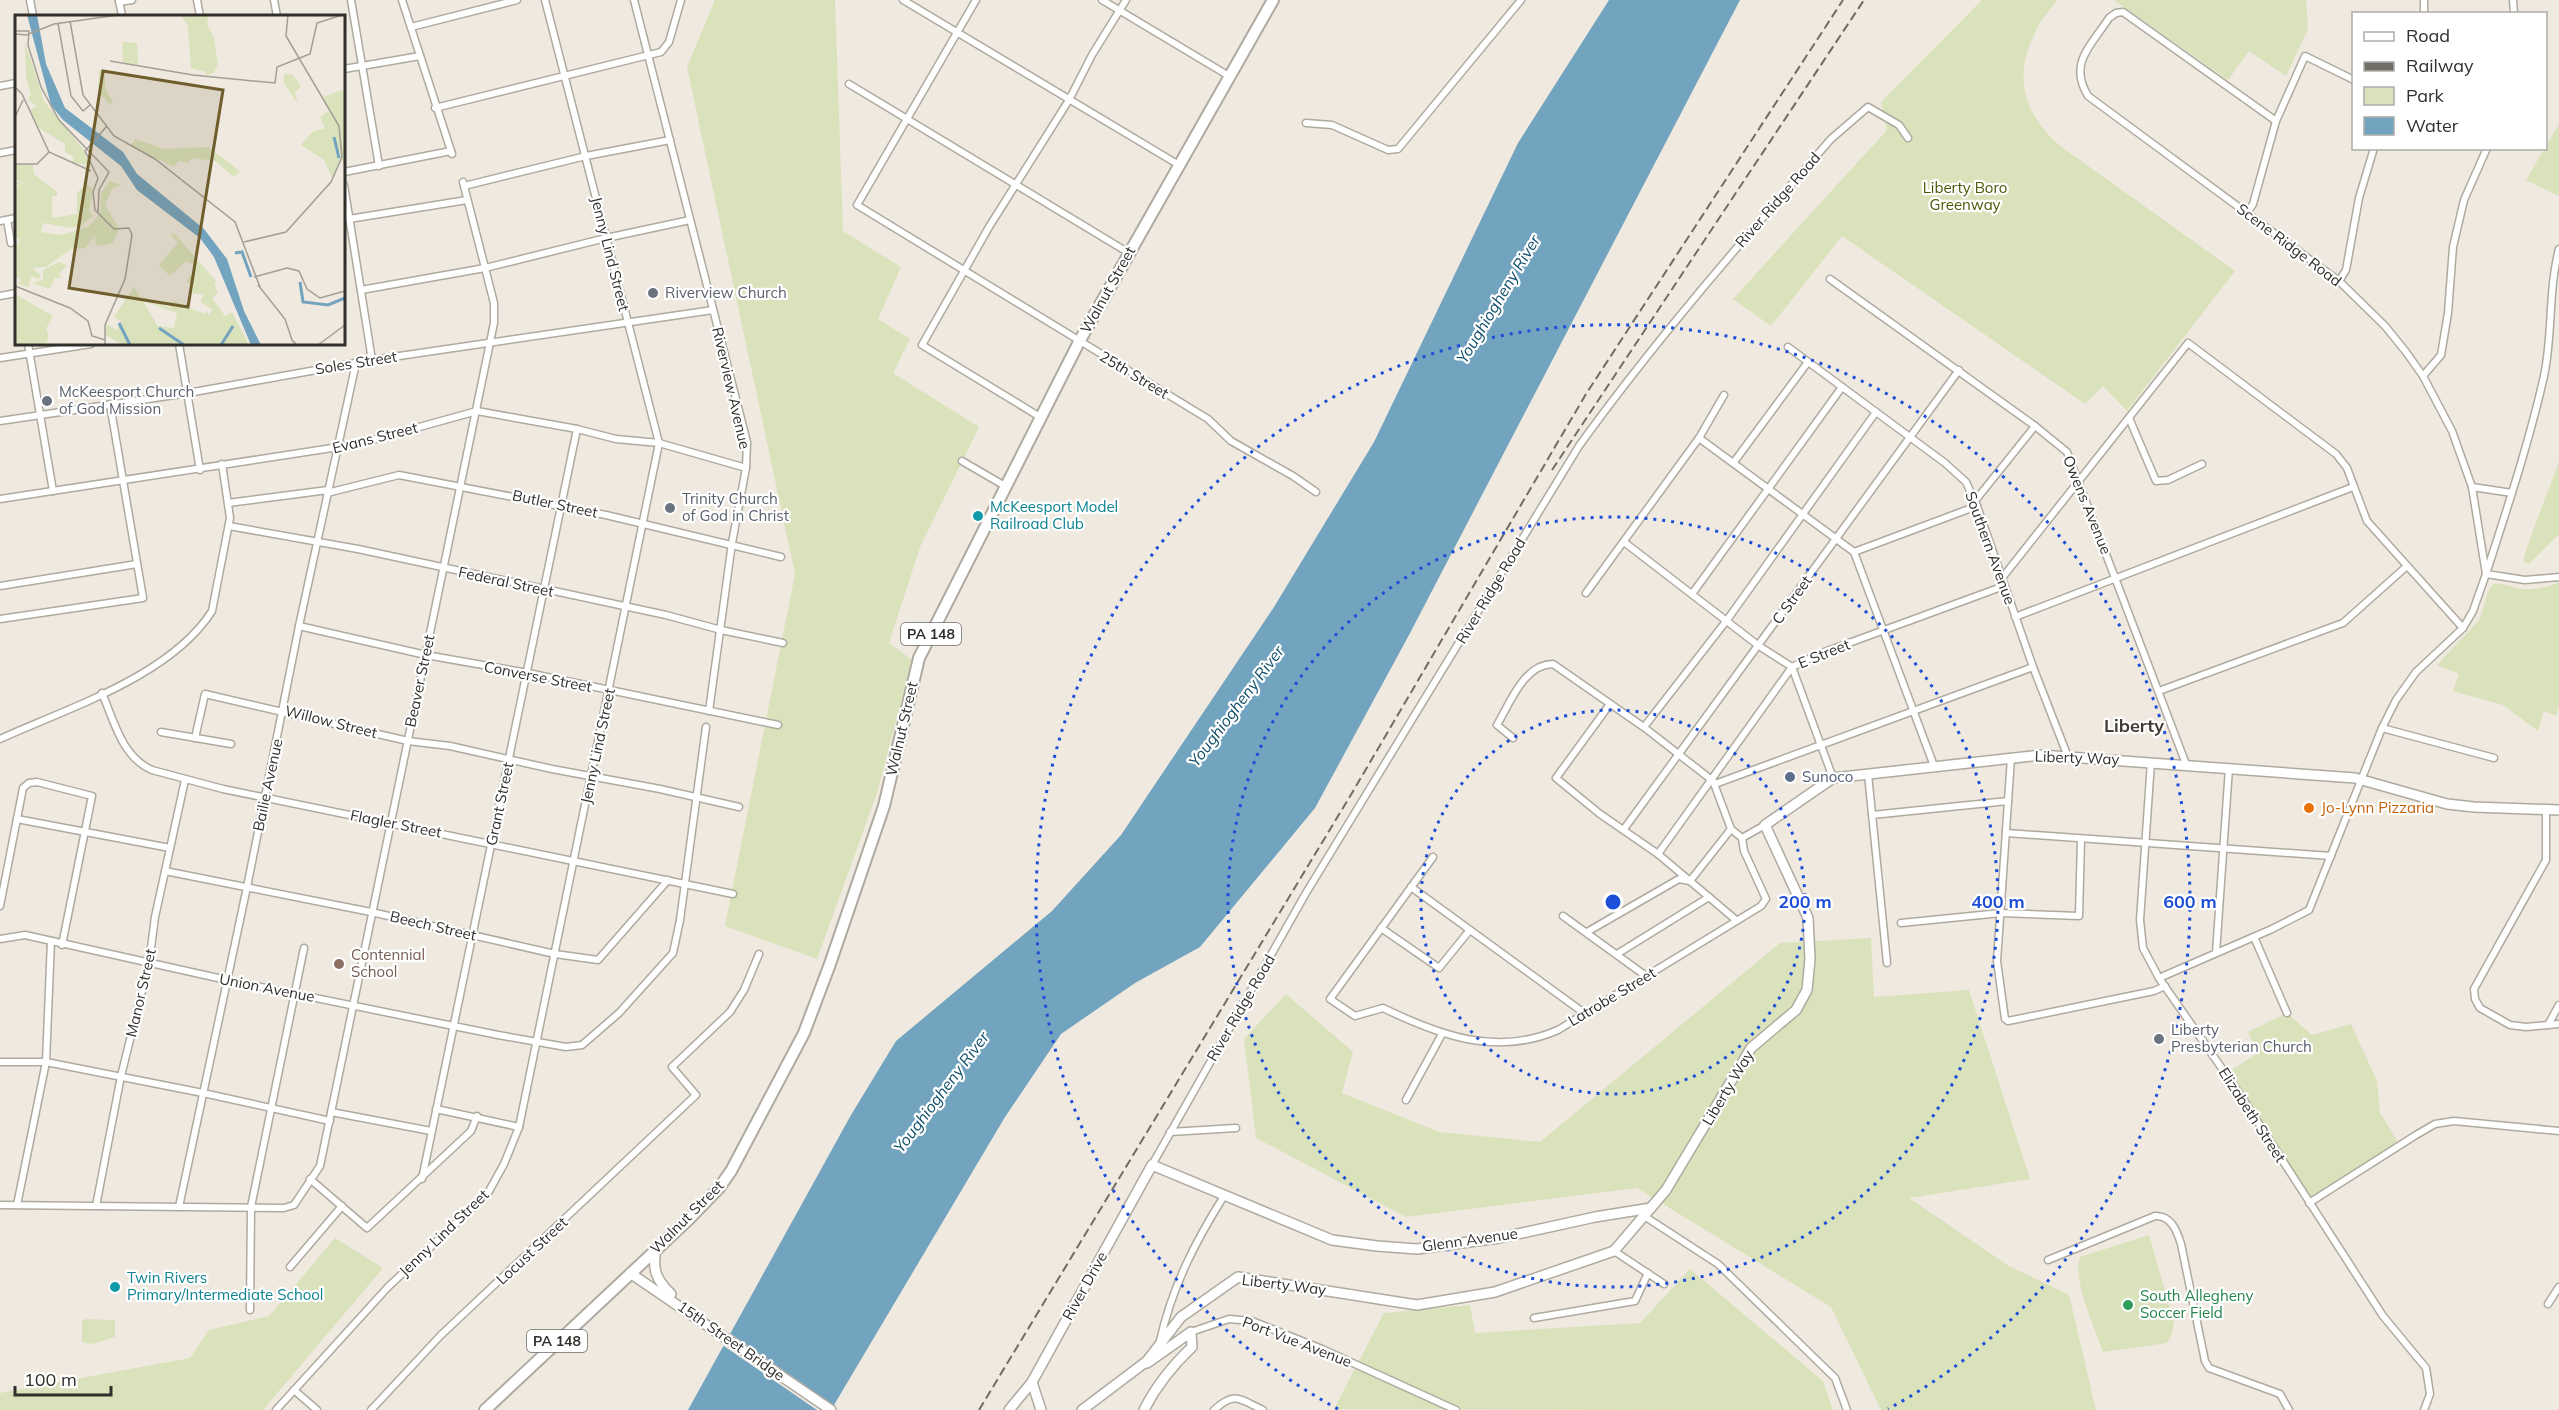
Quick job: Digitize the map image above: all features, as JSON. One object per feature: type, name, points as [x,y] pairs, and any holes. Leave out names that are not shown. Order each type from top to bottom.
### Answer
[{"type":"main road","name":"Walnut Street","points":[[484,1410],[706,1202],[731,1172],[804,1033],[884,806],[919,658],[1079,342],[1273,0]]},
{"type":"street","points":[[30,0],[33,15]]},
{"type":"street","points":[[119,1],[132,0]]},
{"type":"street","points":[[197,0],[200,15]]},
{"type":"street","points":[[274,0],[277,15]]},
{"type":"street","points":[[351,0],[379,166]]},
{"type":"street","points":[[345,172],[451,152],[402,0]]},
{"type":"street","points":[[411,27],[517,0]]},
{"type":"street","name":"Jenny Lind Street","points":[[276,1410],[388,1287],[488,1193],[504,1164],[519,1127],[659,443],[545,0]]},
{"type":"street","name":"Riverview Avenue","points":[[634,0],[747,442],[746,468],[732,543],[709,711]]},
{"type":"street","points":[[435,108],[661,52],[669,42],[681,0]]},
{"type":"street","points":[[903,0],[1179,165]]},
{"type":"street","points":[[905,118],[976,0]]},
{"type":"street","points":[[1102,0],[1229,76]]},
{"type":"street","points":[[1040,417],[922,345],[1014,184],[1069,100],[1092,55],[1126,0]]},
{"type":"street","points":[[1306,123],[1332,125],[1388,150],[1398,149],[1521,0]]},
{"type":"street","name":"Scene Ridge Road","points":[[2159,978],[2272,929],[2309,910],[2382,728],[2396,699],[2416,672],[2463,628],[2473,611],[2486,574],[2472,487],[2452,431],[2423,376],[2385,326],[2339,280],[2088,96],[2080,82],[2079,64],[2109,18],[2116,13],[2123,12],[2276,121]]},
{"type":"street","points":[[345,69],[420,56]]},
{"type":"street","points":[[2247,213],[2253,204],[2276,121],[2305,56],[2352,79]]},
{"type":"street","points":[[0,86],[15,83]]},
{"type":"street","points":[[849,84],[1129,253]]},
{"type":"street","name":"River Ridge Road","points":[[1152,1165],[1319,873],[1579,446],[1706,285],[1831,139],[1850,121],[1868,107],[1899,125],[1908,138]]},
{"type":"street","name":"25th Street","points":[[905,118],[857,205],[1208,419],[1231,441],[1316,492]]},
{"type":"street","points":[[586,156],[670,140]]},
{"type":"street","points":[[0,153],[15,150]]},
{"type":"street","points":[[2339,280],[2346,270],[2359,198],[2373,150]]},
{"type":"street","points":[[2423,376],[2440,355],[2448,313],[2453,248],[2464,200],[2486,150]]},
{"type":"street","name":"Beaver Street","points":[[251,1207],[284,1208],[294,1204],[320,1166],[330,1121],[371,912],[490,344],[495,309],[464,184],[586,156]]},
{"type":"street","points":[[345,192],[372,360]]},
{"type":"street","points":[[349,219],[467,200]]},
{"type":"street","points":[[4,220],[11,243]]},
{"type":"street","points":[[360,290],[485,268],[606,237],[690,220]]},
{"type":"street","points":[[2559,249],[2553,272],[2545,374],[2512,493],[2486,574],[2524,580],[2559,577]]},
{"type":"street","name":"Owens Avenue","points":[[1830,279],[1959,370],[2067,452],[2186,765]]},
{"type":"street","points":[[0,296],[15,293]]},
{"type":"street","name":"Soles Street","points":[[0,421],[188,393],[372,360],[713,310]]},
{"type":"street","points":[[2002,578],[2188,343],[2336,454],[2347,468],[2367,521],[2463,628]]},
{"type":"street","points":[[28,345],[53,491]]},
{"type":"street","points":[[0,358],[84,345]]},
{"type":"street","points":[[179,345],[200,470]]},
{"type":"street","name":"Southern Avenue","points":[[1788,347],[1956,472],[1966,482],[1976,503],[2032,667],[2068,757]]},
{"type":"street","points":[[1734,462],[1808,362]]},
{"type":"street","name":"Bailie Avenue","points":[[179,1207],[247,887],[327,491],[356,363]]},
{"type":"street","name":"C Street","points":[[1624,829],[1760,646],[1959,370]]},
{"type":"street","points":[[1692,594],[1842,387]]},
{"type":"street","points":[[1586,593],[1699,438],[1724,395]]},
{"type":"street","points":[[0,619],[142,598],[110,404]]},
{"type":"street","name":"Evans Street","points":[[0,500],[337,448],[477,411],[577,429],[616,439],[659,443],[746,468]]},
{"type":"street","points":[[1644,727],[1726,620],[1876,412]]},
{"type":"street","points":[[2129,418],[2157,481],[2163,482],[2202,464]]},
{"type":"street","points":[[1854,552],[1976,503],[2035,426]]},
{"type":"street","name":"Grant Street","points":[[422,1179],[577,429]]},
{"type":"street","points":[[1699,438],[1854,552],[1934,766]]},
{"type":"street","points":[[962,461],[1005,486]]},
{"type":"street","points":[[0,739],[141,676],[179,647],[206,620],[212,611],[229,526],[222,464]]},
{"type":"street","name":"Butler Street","points":[[228,503],[327,491],[399,475],[462,485],[732,543],[782,557]]},
{"type":"street","points":[[2472,487],[2512,493]]},
{"type":"street","points":[[2015,617],[2353,488]]},
{"type":"street","name":"Federal Street","points":[[229,526],[318,541],[627,606],[783,643]]},
{"type":"street","points":[[1624,542],[1760,646],[1792,667],[1833,778]]},
{"type":"street","points":[[0,586],[137,564]]},
{"type":"street","points":[[2159,692],[2343,623],[2408,566]]},
{"type":"street","name":"E Street","points":[[1658,854],[1714,782],[1792,667],[2004,586]]},
{"type":"street","name":"Converse Street","points":[[299,626],[426,655],[528,673],[778,725]]},
{"type":"street","points":[[1513,738],[1497,725],[1521,684],[1533,669],[1543,664],[1553,663],[1644,727],[1714,782],[1731,829],[1742,838],[1766,825]]},
{"type":"street","points":[[1714,782],[2032,667]]},
{"type":"street","name":"Flagler Street","points":[[102,693],[129,753],[135,760],[152,770],[184,780],[733,894]]},
{"type":"street","name":"Willow Street","points":[[195,738],[206,694],[283,710],[408,741],[450,746],[739,807]]},
{"type":"street","points":[[1610,704],[1556,778],[1658,854],[1736,920]]},
{"type":"street","points":[[686,883],[706,727]]},
{"type":"street","points":[[2382,728],[2494,758]]},
{"type":"street","points":[[161,732],[231,744]]},
{"type":"street","name":"Liberty Way","points":[[1082,1410],[1141,1366],[1181,1317],[1238,1277],[1417,1305],[1495,1292],[1614,1251],[1666,1190],[1685,1162],[1751,1048],[1796,1010],[1807,990],[1810,959],[1808,918],[1766,825],[1833,778],[2041,755],[2361,779],[2447,804],[2559,810]]},
{"type":"street","points":[[2011,758],[1997,961],[2005,1019],[2008,1022],[2154,991],[2165,986]]},
{"type":"street","name":"Elizabeth Street","points":[[2151,762],[2144,843],[2141,938],[2148,958],[2159,978],[2239,1093],[2383,1316],[2426,1368],[2430,1394],[2424,1410]]},
{"type":"street","points":[[2216,953],[2229,768]]},
{"type":"street","points":[[1868,774],[1887,963]]},
{"type":"street","name":"Manor Street","points":[[96,1206],[121,1076],[149,963],[184,780]]},
{"type":"street","points":[[0,906],[2,886],[23,788],[29,783],[37,782],[92,796],[62,945]]},
{"type":"street","points":[[1872,815],[2008,801]]},
{"type":"street","points":[[2547,810],[2546,860],[2474,989],[2475,999],[2480,1008],[2510,1025],[2559,1024]]},
{"type":"street","points":[[17,819],[170,848]]},
{"type":"street","points":[[1690,881],[1731,829]]},
{"type":"street","points":[[2006,833],[2331,856]]},
{"type":"street","name":"Latrobe Street","points":[[1381,928],[1330,999],[1355,1016],[1383,1008],[1442,1034],[1489,1042],[1542,1037],[1761,906],[1766,899],[1744,851],[1742,838]]},
{"type":"street","points":[[1901,923],[2001,913],[2079,916],[2081,839]]},
{"type":"street","points":[[1433,857],[1381,928],[1439,968],[1469,931]]},
{"type":"street","name":"Beech Street","points":[[165,871],[371,912],[555,954],[598,960],[668,880]]},
{"type":"street","points":[[1587,932],[1679,879],[1690,881]]},
{"type":"street","name":"Union Avenue","points":[[0,939],[25,935],[227,980],[566,1047],[582,1045],[619,1013],[673,953],[686,883]]},
{"type":"street","points":[[1411,887],[1584,1013]]},
{"type":"street","points":[[1617,954],[1709,897]]},
{"type":"street","points":[[1563,916],[1646,976]]},
{"type":"street","points":[[2254,937],[2287,1013]]},
{"type":"street","points":[[17,1205],[46,1062],[51,941]]},
{"type":"street","points":[[250,1310],[251,1207],[304,948]]},
{"type":"street","name":"Locust Street","points":[[371,1410],[441,1335],[696,1095],[672,1067],[730,1012],[744,990],[759,954]]},
{"type":"street","points":[[2548,1025],[2559,1005]]},
{"type":"street","points":[[1406,1100],[1442,1034]]},
{"type":"street","points":[[0,1062],[46,1062],[272,1107],[330,1121]]},
{"type":"street","points":[[436,1109],[477,1116],[519,1127]]},
{"type":"street","points":[[331,1112],[431,1131]]},
{"type":"street","points":[[310,1179],[367,1228],[471,1131],[477,1116]]},
{"type":"street","points":[[2309,1203],[2416,1135],[2436,1125],[2454,1121],[2559,1131]]},
{"type":"street","points":[[1170,1132],[1236,1128]]},
{"type":"street","name":"Glenn Avenue","points":[[1152,1165],[1332,1240],[1417,1249],[1499,1238],[1595,1217],[1651,1208]]},
{"type":"street","name":"River Drive","points":[[1010,1410],[1032,1382],[1152,1165]]},
{"type":"street","points":[[1160,1342],[1176,1285],[1196,1241],[1224,1196]]},
{"type":"street","points":[[0,1205],[251,1207]]},
{"type":"street","points":[[290,1267],[342,1206]]},
{"type":"street","points":[[1644,1216],[1718,1264],[1835,1378],[1847,1410]]},
{"type":"street","points":[[2048,1260],[2155,1216],[2168,1219],[2176,1230],[2181,1244],[2205,1361],[2210,1368],[2280,1394],[2289,1410]]},
{"type":"street","points":[[656,1249],[653,1264],[657,1286]]},
{"type":"street","points":[[1614,1251],[1664,1284]]},
{"type":"street","name":"15th Street Bridge","points":[[630,1273],[657,1286],[695,1316],[831,1410]]},
{"type":"street","points":[[1534,1318],[1635,1301],[1648,1273]]},
{"type":"street","points":[[2548,1304],[2559,1287]]},
{"type":"street","name":"Port Vue Avenue","points":[[1141,1366],[1155,1359],[1191,1332],[1229,1319],[1252,1321],[1333,1354],[1456,1410]]},
{"type":"street","points":[[1144,1410],[1154,1390],[1175,1363],[1192,1347],[1191,1332]]},
{"type":"street","points":[[1032,1382],[1041,1410]]},
{"type":"street","points":[[294,1390],[317,1410]]},
{"type":"street","points":[[1214,1410],[1230,1398],[1263,1410]]},
{"type":"green space","points":[[715,0],[835,0],[843,231],[901,267],[878,319],[910,339],[893,373],[979,427],[920,547],[889,643],[912,660],[877,793],[817,959],[725,926],[795,574],[687,67]]},
{"type":"green space","name":"Liberty Boro Greenway","points":[[1982,0],[2057,0],[2036,30],[2024,67],[2026,97],[2040,124],[2063,148],[2235,271],[2127,411],[2103,386],[2085,404],[1842,236],[1771,326],[1733,299],[1887,130],[1881,102]]},
{"type":"green space","points":[[2114,0],[2306,0],[2308,29],[2286,76],[2249,51],[2228,80]]},
{"type":"green space","points":[[2559,124],[2559,196],[2526,180],[2544,150],[2547,150],[2547,144]]},
{"type":"green space","points":[[2559,461],[2559,534],[2529,564],[2524,562],[2525,556]]},
{"type":"green space","points":[[2559,582],[2559,707],[2556,716],[2544,711],[2538,731],[2503,705],[2453,691],[2459,674],[2437,665],[2480,619],[2488,592],[2493,584],[2527,589]]},
{"type":"green space","points":[[1871,938],[1874,997],[1969,990],[2030,1179],[1909,1198],[2009,1266],[2069,1295],[2096,1410],[1881,1410],[1831,1307],[1637,1188],[1406,1217],[1256,1138],[1244,1039],[1286,994],[1353,1052],[1342,1093],[1439,1132],[1540,1142],[1780,943]]},
{"type":"green space","points":[[2287,1013],[2312,1035],[2351,1024],[2377,1081],[2380,1113],[2400,1145],[2309,1203],[2225,1074],[2258,1053],[2248,1032]]},
{"type":"green space","name":"South Allegheny Soccer Field","points":[[2149,1235],[2174,1322],[2172,1334],[2167,1343],[2103,1352],[2082,1291],[2078,1266],[2080,1257]]},
{"type":"green space","points":[[335,1238],[383,1268],[263,1410],[0,1410],[0,1393],[190,1358],[209,1330],[269,1316]]},
{"type":"green space","points":[[1690,1269],[1823,1381],[1833,1410],[1334,1409],[1384,1313],[1470,1305],[1475,1333],[1640,1323]]},
{"type":"green space","points":[[86,1319],[115,1320],[115,1337],[92,1344],[82,1342],[82,1321]]},
{"type":"water","name":"Youghiogheny River","points":[[1609,0],[1740,0],[1409,635],[1315,808],[1200,947],[1135,983],[1061,1034],[1005,1117],[831,1410],[688,1410],[851,1115],[896,1041],[1052,911],[1121,835],[1274,607],[1374,442],[1518,143]]},
{"type":"pier","points":[[728,1332],[836,1407],[834,1410],[817,1410],[721,1344]]},
{"type":"railway","points":[[979,1410],[1352,793],[1586,394],[1843,0]]},
{"type":"railway","points":[[1552,470],[1864,0]]},
{"type":"place","name":"Riverview Church","points":[[653,293]]},
{"type":"place","name":"McKeesport Church of God Mission","points":[[47,401]]},
{"type":"place","name":"Trinity Church of God in Christ","points":[[670,508]]},
{"type":"place","name":"McKeesport Model Railroad Club","points":[[978,516]]},
{"type":"place","name":"Sunoco","points":[[1790,777]]},
{"type":"place","name":"Jo-Lynn Pizzaria","points":[[2309,808]]},
{"type":"place","name":"Contennial School","points":[[339,964]]},
{"type":"place","name":"Liberty Presbyterian Church","points":[[2159,1039]]},
{"type":"place","name":"Twin Rivers Primary/Intermediate School","points":[[115,1287]]},
{"type":"place","name":"South Allegheny Soccer Field","points":[[2128,1305]]},
{"type":"district","name":"Liberty","points":[[2134,726]]}]
